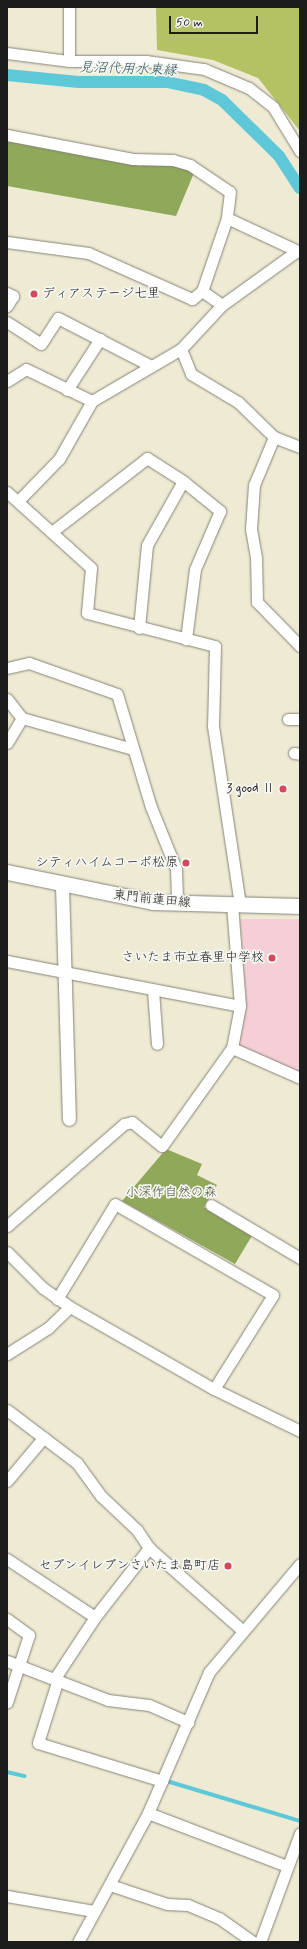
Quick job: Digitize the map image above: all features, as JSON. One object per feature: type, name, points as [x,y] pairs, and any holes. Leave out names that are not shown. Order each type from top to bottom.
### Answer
[{"type":"main road","name":"東門前蓮田線","points":[[7,872],[134,900],[177,904],[300,906]]},
{"type":"street","points":[[69,7],[69,61]]},
{"type":"street","points":[[7,53],[69,61],[146,61],[204,69],[250,88],[272,107],[300,151]]},
{"type":"street","points":[[7,135],[133,159],[173,160],[190,165],[230,192],[227,218],[202,291],[192,299],[88,252],[7,242]]},
{"type":"street","points":[[18,501],[59,459],[92,401],[181,349],[222,306],[299,252],[227,218]]},
{"type":"street","points":[[202,291],[222,306]]},
{"type":"street","points":[[7,293],[13,296],[7,306]]},
{"type":"street","points":[[7,322],[40,344],[58,318],[151,366]]},
{"type":"street","points":[[67,390],[100,339]]},
{"type":"street","points":[[181,349],[191,374],[238,402],[274,437],[300,446]]},
{"type":"street","points":[[7,381],[26,369],[92,401]]},
{"type":"street","points":[[274,437],[254,485],[250,529],[256,557],[257,602],[300,646]]},
{"type":"street","points":[[53,531],[147,458],[183,481],[220,511],[195,569],[186,639]]},
{"type":"street","points":[[139,628],[147,545],[183,481]]},
{"type":"street","points":[[7,492],[53,531],[91,568],[87,613],[139,628],[215,646],[214,726],[236,905],[240,1006],[232,1048],[162,1146],[132,1122],[124,1124],[7,1226]]},
{"type":"street","points":[[7,668],[29,663],[117,694],[151,807],[176,869],[177,904]]},
{"type":"street","points":[[7,699],[22,718],[133,749]]},
{"type":"street","points":[[7,743],[22,718]]},
{"type":"street","points":[[288,719],[300,718]]},
{"type":"street","points":[[62,885],[66,974],[69,1119]]},
{"type":"street","points":[[7,961],[66,974],[240,1006]]},
{"type":"street","points":[[153,990],[157,1044]]},
{"type":"street","points":[[232,1048],[300,1078]]},
{"type":"street","points":[[57,1299],[115,1204],[273,1295],[214,1389]]},
{"type":"street","points":[[211,1205],[300,1258]]},
{"type":"street","points":[[7,1252],[57,1299],[70,1307],[214,1389],[300,1431]]},
{"type":"street","points":[[8,1352],[48,1328],[70,1307]]},
{"type":"street","points":[[7,1410],[77,1463],[101,1496],[137,1530],[149,1548],[242,1630]]},
{"type":"street","points":[[7,1481],[44,1437]]},
{"type":"street","points":[[149,1548],[95,1617],[57,1678],[38,1743],[162,1781]]},
{"type":"street","points":[[7,1559],[95,1617]]},
{"type":"street","points":[[78,1942],[148,1813],[209,1672],[242,1630],[300,1564]]},
{"type":"street","points":[[7,1619],[29,1635],[7,1702]]},
{"type":"street","points":[[7,1661],[57,1678],[108,1700],[149,1705],[188,1722]]},
{"type":"street","points":[[148,1813],[288,1866]]},
{"type":"street","points":[[260,1942],[300,1833]]},
{"type":"street","points":[[110,1885],[167,1904],[188,1905],[219,1918],[253,1942]]},
{"type":"street","points":[[7,1896],[94,1912]]},
{"type":"shaded area","name":"さいたま市立春里中学校","points":[[240,919],[300,919],[300,1072],[239,1047],[246,996]]},
{"type":"green space","points":[[156,7],[300,7],[300,131],[258,78],[213,60],[157,50]]},
{"type":"green space","points":[[7,140],[141,166],[144,160],[196,168],[176,216],[7,186]]},
{"type":"green space","name":"小深作自然の森","points":[[166,1149],[202,1164],[197,1175],[217,1185],[204,1207],[253,1234],[235,1264],[122,1201]]},
{"type":"waterway","name":"見沼代用水東縁","points":[[7,75],[79,82],[167,82],[204,90],[222,100],[279,156],[300,188]]},
{"type":"waterway","points":[[7,1772],[25,1776]]},
{"type":"waterway","points":[[167,1781],[300,1821]]},
{"type":"place","name":"ディアステージ七里","points":[[34,294]]},
{"type":"place","name":"3 good Ⅱ","points":[[283,789]]},
{"type":"place","name":"シティハイムコーポ松原","points":[[186,863]]},
{"type":"place","name":"さいたま市立春里中学校","points":[[272,958]]},
{"type":"place","name":"セブンイレブンさいたま島町店","points":[[228,1566]]}]
